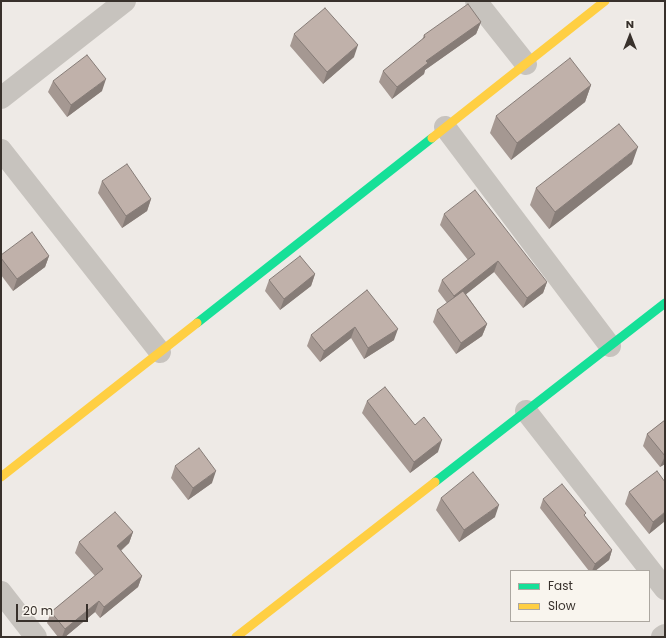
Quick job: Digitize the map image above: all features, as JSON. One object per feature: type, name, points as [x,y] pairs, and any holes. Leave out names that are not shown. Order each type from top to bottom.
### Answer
[{"type":"main road","points":[[1,477],[605,1]]},
{"type":"main road","points":[[236,637],[665,303]]},
{"type":"street","points":[[1,98],[125,1]]},
{"type":"street","points":[[476,1],[526,64]]},
{"type":"street","points":[[446,127],[610,346]]},
{"type":"street","points":[[1,150],[160,352]]},
{"type":"street","points":[[526,411],[665,589]]},
{"type":"street","points":[[1,592],[36,637]]},
{"type":"building","points":[[468,4],[481,22],[426,61],[428,63],[397,87],[383,71],[425,37],[424,35]]},
{"type":"building","points":[[325,8],[358,45],[327,72],[294,34]]},
{"type":"building","points":[[87,55],[106,79],[71,105],[53,81]]},
{"type":"building","points":[[570,58],[591,85],[517,143],[496,116]]},
{"type":"building","points":[[619,124],[638,147],[555,212],[536,188]]},
{"type":"building","points":[[127,164],[151,199],[126,216],[102,181]]},
{"type":"building","points":[[475,190],[547,282],[527,298],[498,261],[454,296],[442,280],[475,254],[444,214]]},
{"type":"building","points":[[32,232],[49,256],[17,279],[1,258],[1,255]]},
{"type":"building","points":[[300,256],[315,274],[284,299],[269,280]]},
{"type":"building","points":[[367,290],[398,329],[368,348],[355,327],[324,351],[311,335]]},
{"type":"building","points":[[463,291],[487,324],[461,343],[437,310]]},
{"type":"building","points":[[385,387],[415,425],[424,417],[442,440],[414,462],[367,401]]},
{"type":"building","points":[[665,420],[665,456],[647,434]]},
{"type":"building","points":[[199,448],[216,471],[193,488],[175,466]]},
{"type":"building","points":[[657,471],[665,482],[665,512],[653,522],[629,492]]},
{"type":"building","points":[[473,472],[499,505],[464,530],[441,498]]},
{"type":"building","points":[[562,484],[586,513],[584,515],[612,550],[595,564],[543,499]]},
{"type":"building","points":[[115,512],[133,532],[117,546],[142,576],[104,607],[99,601],[65,629],[51,612],[103,569],[79,542]]},
{"type":"traffic: fast","points":[[197,323],[432,138]]},
{"type":"traffic: fast","points":[[435,482],[665,303]]},
{"type":"traffic: slow","points":[[432,138],[605,1]]},
{"type":"traffic: slow","points":[[1,477],[197,323]]},
{"type":"traffic: slow","points":[[236,637],[435,482]]}]
